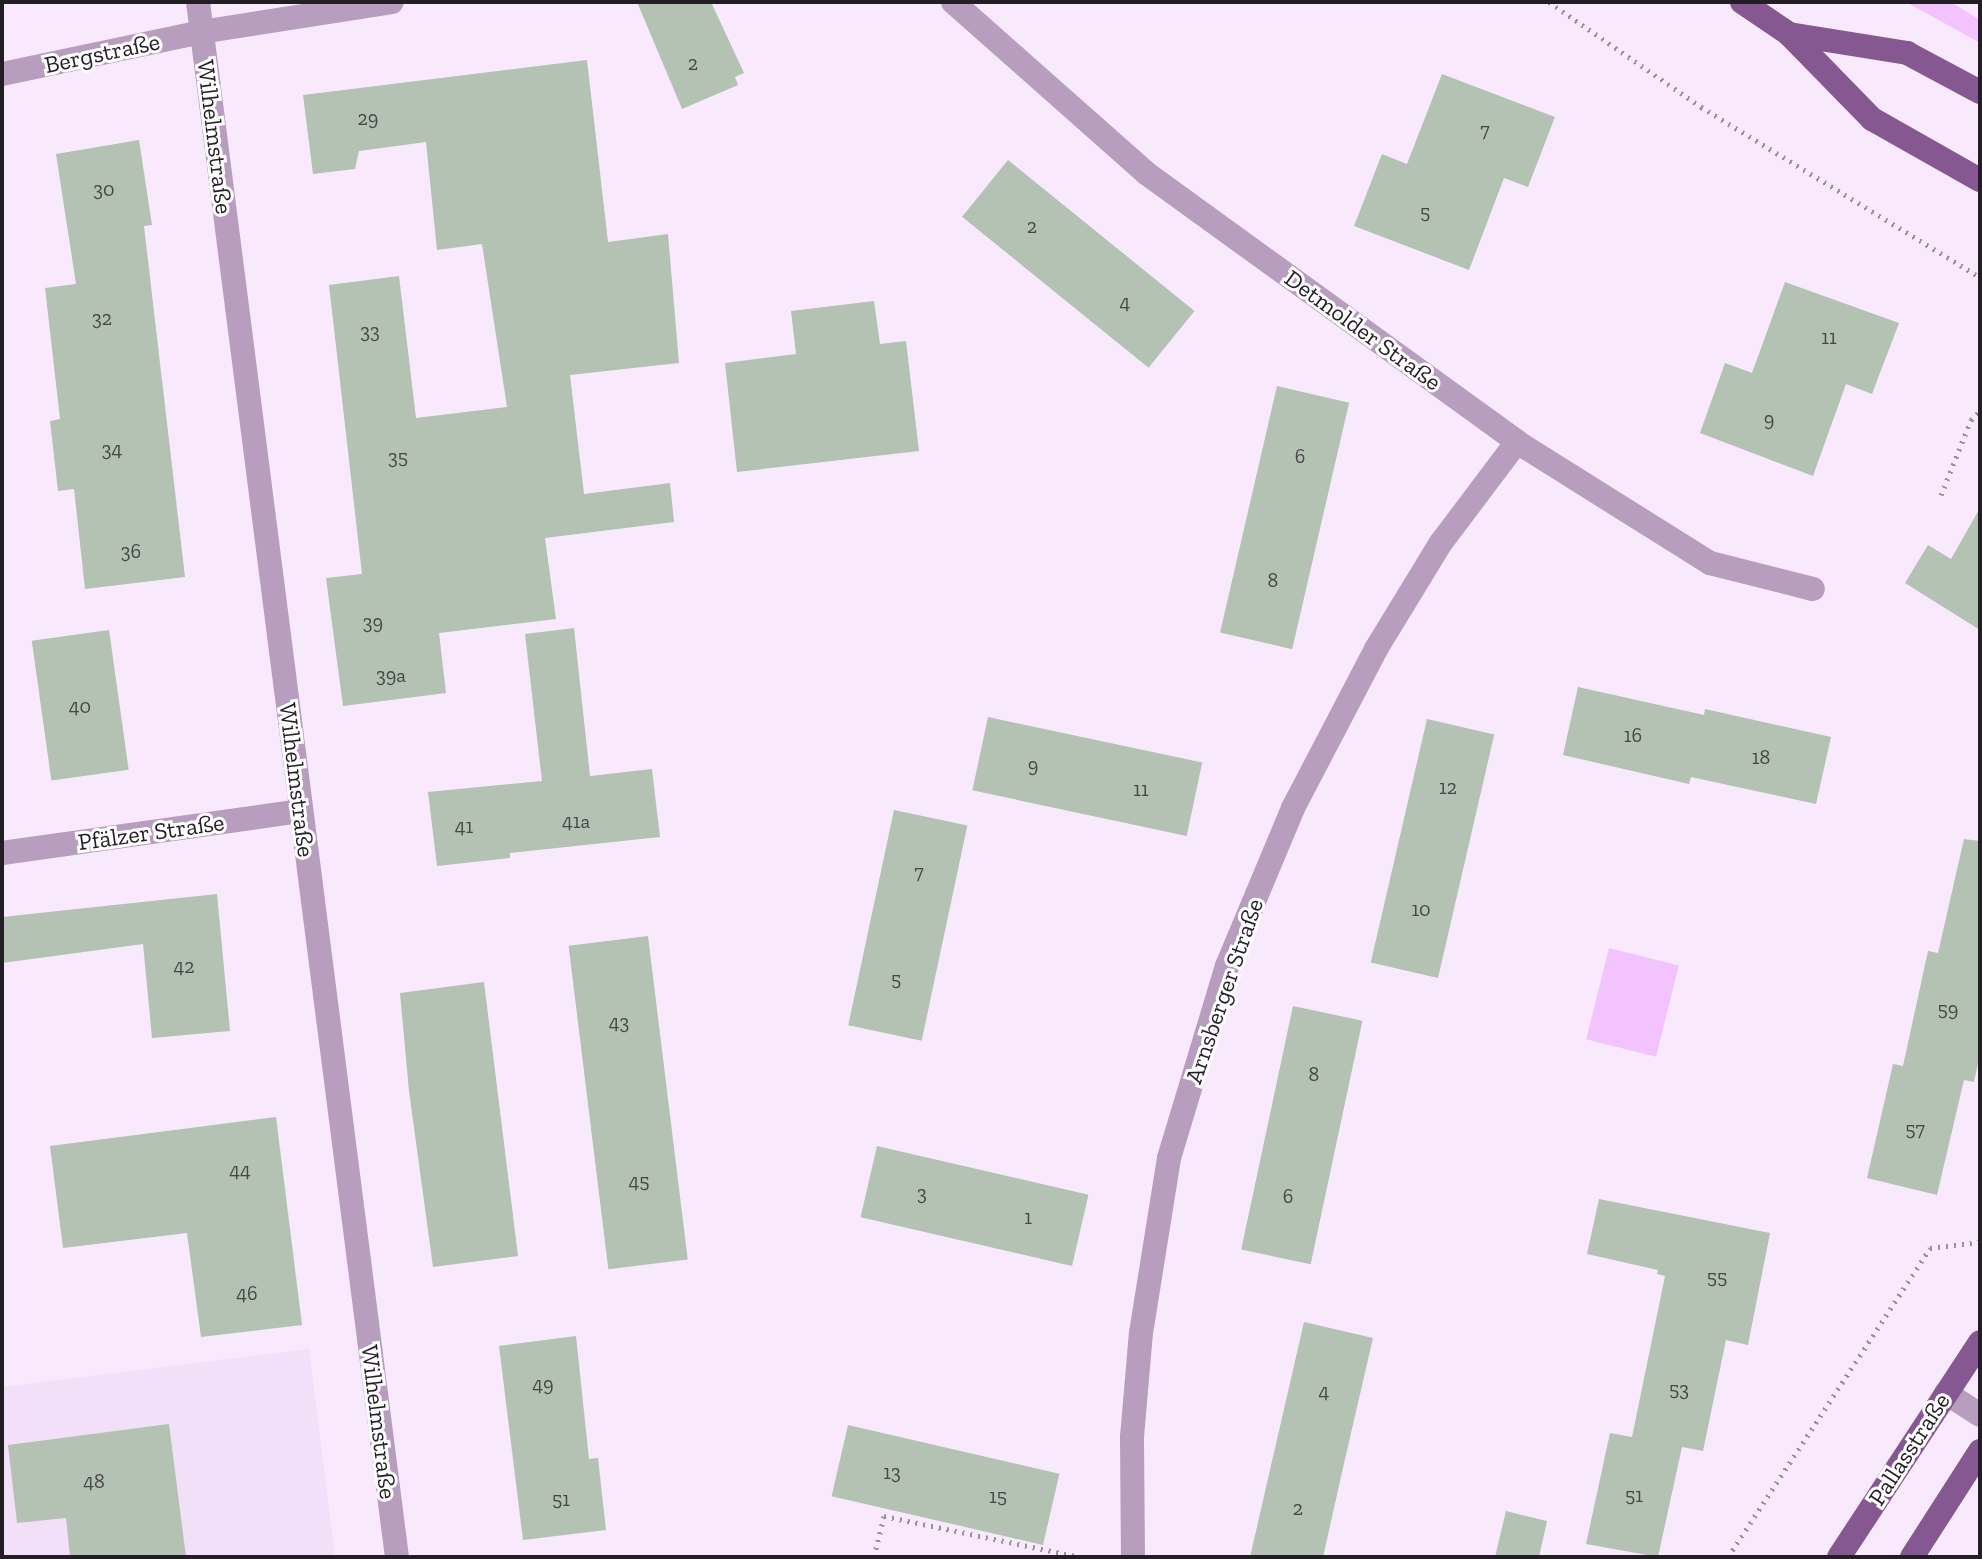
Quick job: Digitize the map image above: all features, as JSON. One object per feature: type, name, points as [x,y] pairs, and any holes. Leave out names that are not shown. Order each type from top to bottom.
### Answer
[{"type":"main road","points":[[1742,2],[1789,34],[1872,119],[1980,180]]},
{"type":"main road","points":[[1789,34],[1907,53],[1980,92]]},
{"type":"main road","name":"Pallasstraße","points":[[1839,1557],[1980,1342]]},
{"type":"main road","points":[[1912,1557],[1980,1451]]},
{"type":"street","name":"Wilhelmstraße","points":[[198,2],[397,1557]]},
{"type":"street","name":"Bergstraße","points":[[2,74],[201,32],[392,2]]},
{"type":"street","name":"Detmolder Straße","points":[[953,2],[1146,173],[1517,442],[1710,563],[1813,589]]},
{"type":"street","name":"Arnsberger Straße","points":[[1133,1557],[1132,1437],[1141,1333],[1169,1158],[1227,966],[1293,808],[1376,649],[1440,544],[1517,442]]},
{"type":"street","name":"Pfälzer Straße","points":[[2,853],[301,811]]},
{"type":"street","points":[[1946,1393],[1980,1415]]},
{"type":"path","points":[[1549,2],[1701,107],[1980,277]]},
{"type":"path","points":[[1941,495],[1971,420],[1980,411]]},
{"type":"path","points":[[1728,1557],[1930,1248],[1980,1242]]},
{"type":"path","points":[[874,1557],[884,1516],[1080,1557]]},
{"type":"shaded area","points":[[1906,2],[1951,2],[1980,20],[1980,43]]},
{"type":"shaded area","points":[[1609,948],[1679,965],[1656,1057],[1586,1039]]},
{"type":"shaded area","points":[[309,1349],[335,1557],[2,1557],[2,1387]]},
{"type":"building","points":[[637,2],[711,2],[744,73],[735,77],[738,85],[682,109]]},
{"type":"building","points":[[587,60],[608,242],[668,234],[679,363],[570,375],[584,494],[670,483],[674,522],[545,538],[556,619],[439,633],[446,693],[343,706],[326,578],[362,574],[329,285],[399,276],[416,418],[507,407],[482,244],[437,250],[426,142],[359,151],[355,169],[313,174],[303,95]]},
{"type":"building","points":[[1442,74],[1555,117],[1528,187],[1504,178],[1469,270],[1354,226],[1382,154],[1407,164]]},
{"type":"building","points":[[139,140],[152,225],[144,226],[185,577],[85,589],[74,489],[58,491],[50,421],[60,419],[45,288],[76,284],[56,154]]},
{"type":"building","points":[[1008,160],[1195,311],[1149,368],[962,217]]},
{"type":"building","points":[[1785,282],[1899,323],[1872,394],[1846,384],[1813,476],[1700,433],[1725,363],[1752,373]]},
{"type":"building","points":[[874,301],[880,344],[906,341],[919,451],[737,472],[725,363],[796,354],[791,311]]},
{"type":"building","points":[[1277,386],[1349,403],[1292,649],[1220,633]]},
{"type":"building","points":[[1980,508],[1980,630],[1905,583],[1928,545],[1951,559]]},
{"type":"building","points":[[574,628],[590,776],[652,769],[660,837],[510,853],[510,858],[437,866],[428,792],[542,781],[525,634]]},
{"type":"building","points":[[109,630],[129,770],[51,780],[32,641]]},
{"type":"building","points":[[1578,687],[1704,715],[1705,709],[1831,737],[1816,804],[1691,777],[1689,784],[1563,755]]},
{"type":"building","points":[[988,717],[1202,763],[1187,836],[972,790]]},
{"type":"building","points":[[1427,719],[1494,735],[1438,978],[1371,963]]},
{"type":"building","points":[[894,810],[967,826],[922,1041],[848,1025]]},
{"type":"building","points":[[1964,839],[1980,841],[1980,1054],[1974,1082],[1964,1080],[1937,1195],[1867,1178],[1893,1064],[1903,1066],[1928,951],[1938,953]]},
{"type":"building","points":[[217,894],[230,1031],[152,1038],[143,944],[2,963],[2,917]]},
{"type":"building","points":[[648,936],[688,1260],[608,1269],[569,946]]},
{"type":"building","points":[[484,982],[518,1256],[433,1267],[409,1091],[400,993]]},
{"type":"building","points":[[1293,1006],[1362,1021],[1311,1264],[1241,1250]]},
{"type":"building","points":[[276,1117],[302,1325],[201,1337],[187,1233],[63,1248],[50,1146]]},
{"type":"building","points":[[877,1146],[1088,1195],[1072,1266],[861,1217]]},
{"type":"building","points":[[1599,1199],[1770,1233],[1748,1345],[1726,1340],[1703,1451],[1682,1447],[1658,1557],[1586,1544],[1610,1433],[1632,1437],[1665,1276],[1657,1274],[1658,1270],[1587,1254]]},
{"type":"building","points":[[1304,1322],[1373,1338],[1323,1557],[1250,1557]]},
{"type":"building","points":[[576,1336],[589,1459],[598,1458],[606,1530],[523,1540],[499,1346]]},
{"type":"building","points":[[169,1424],[186,1557],[70,1557],[66,1518],[17,1523],[8,1445]]},
{"type":"building","points":[[848,1425],[1059,1474],[1043,1545],[832,1496]]},
{"type":"building","points":[[1506,1511],[1547,1521],[1539,1557],[1495,1557]]}]
